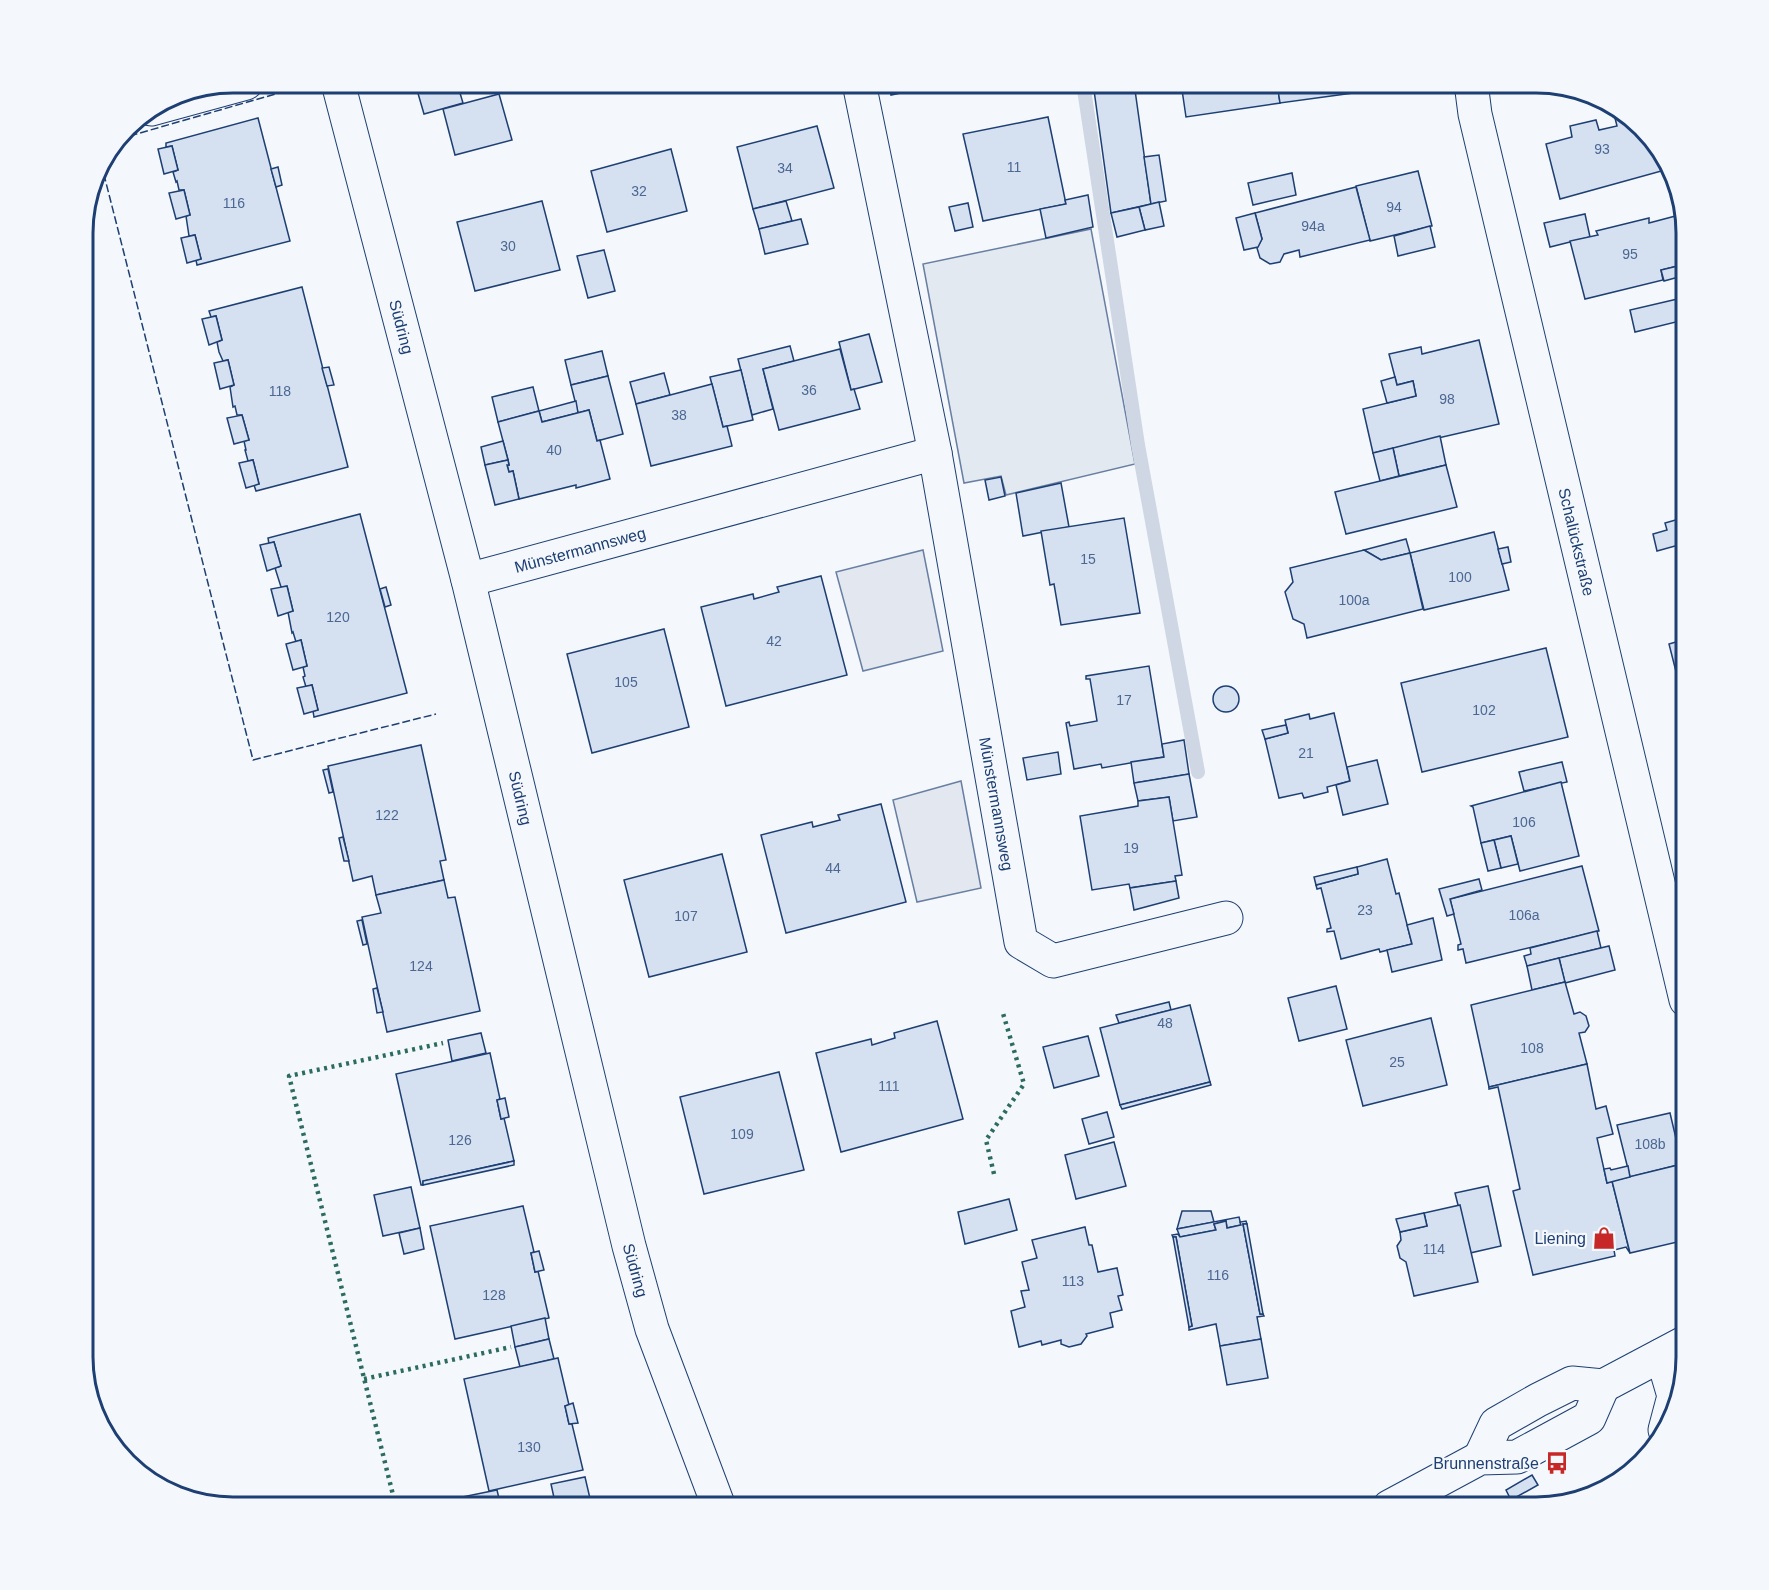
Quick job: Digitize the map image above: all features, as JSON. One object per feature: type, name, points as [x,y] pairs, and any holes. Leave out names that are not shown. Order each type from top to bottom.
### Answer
[{"type":"street","name":"Südring","points":[[341,93],[468,580],[629,1246],[652,1329],[715,1497]]},
{"type":"street","name":"Münstermannsweg","points":[[861,93],[935,453],[1021,942],[1053,961],[1226,918]]},
{"type":"street","name":"Schalückstraße","points":[[1473,93],[1478,126],[1676,958]]},
{"type":"street","name":"Münstermannsweg","points":[[468,580],[935,453]]},
{"type":"street","points":[[1409,1497],[1480,1458],[1517,1456],[1589,1418],[1603,1386],[1674,1349],[1674,1380]]},
{"type":"shaded area","points":[[1091,229],[1135,464],[1006,495],[1001,476],[964,483],[923,264]]},
{"type":"shaded area","points":[[923,550],[943,651],[863,671],[836,572]]},
{"type":"shaded area","points":[[961,781],[981,888],[917,902],[893,800]]},
{"type":"building","points":[[418,93],[460,93],[463,103],[424,114]]},
{"type":"building","points":[[1094,93],[1135,93],[1151,204],[1111,213]]},
{"type":"building","points":[[1182,93],[1278,93],[1280,103],[1186,117]]},
{"type":"building","points":[[1278,93],[1353,93],[1280,103]]},
{"type":"building","points":[[499,94],[512,140],[455,155],[443,109]]},
{"type":"building","points":[[1048,117],[1066,204],[983,221],[963,134]]},
{"type":"building","points":[[258,118],[290,241],[197,265],[196,260],[201,259],[195,235],[189,236],[186,216],[190,215],[184,190],[179,190],[173,172],[178,170],[172,146],[166,147],[166,143]]},
{"type":"building","points":[[1615,118],[1635,134],[1652,155],[1661,171],[1560,199],[1546,144],[1572,137],[1570,126],[1596,120],[1599,130],[1617,126]]},
{"type":"building","points":[[817,126],[834,188],[753,209],[737,147]]},
{"type":"building","points":[[172,146],[178,170],[164,174],[158,149]]},
{"type":"building","points":[[671,149],[687,211],[607,232],[591,171]]},
{"type":"building","points":[[1159,155],[1166,201],[1151,204],[1144,157]]},
{"type":"building","points":[[278,167],[282,185],[276,187],[271,169]]},
{"type":"building","points":[[1418,171],[1432,226],[1370,241],[1356,186]]},
{"type":"building","points":[[1292,173],[1296,195],[1253,205],[1248,183]]},
{"type":"building","points":[[1356,187],[1370,240],[1300,257],[1299,250],[1284,254],[1280,262],[1270,264],[1260,258],[1257,248],[1262,239],[1255,213]]},
{"type":"building","points":[[184,190],[190,215],[176,219],[169,193]]},
{"type":"building","points":[[1088,195],[1093,227],[1046,238],[1040,209],[1066,204],[1065,200]]},
{"type":"building","points":[[542,201],[560,270],[475,291],[457,222]]},
{"type":"building","points":[[786,201],[792,221],[759,229],[753,209]]},
{"type":"building","points":[[1159,202],[1164,226],[1145,230],[1139,207]]},
{"type":"building","points":[[968,203],[973,227],[955,231],[949,207]]},
{"type":"building","points":[[1139,207],[1145,230],[1117,237],[1111,213]]},
{"type":"building","points":[[1255,213],[1262,239],[1258,247],[1244,250],[1236,218]]},
{"type":"building","points":[[1585,214],[1590,237],[1550,247],[1544,223]]},
{"type":"building","points":[[1675,216],[1676,266],[1661,270],[1663,280],[1585,299],[1570,241],[1598,235],[1596,231],[1649,218],[1649,223]]},
{"type":"building","points":[[801,219],[808,244],[765,254],[759,229]]},
{"type":"building","points":[[1430,226],[1435,247],[1398,256],[1394,236]]},
{"type":"building","points":[[195,235],[201,259],[187,263],[181,238]]},
{"type":"building","points":[[604,250],[615,291],[588,298],[577,256]]},
{"type":"building","points":[[1676,266],[1676,278],[1664,281],[1661,270]]},
{"type":"building","points":[[302,287],[348,467],[256,491],[254,485],[259,484],[253,460],[248,461],[245,450],[244,441],[249,440],[242,415],[237,415],[235,406],[233,407],[230,387],[234,385],[228,360],[223,361],[219,352],[217,342],[222,340],[216,316],[211,317],[209,311]]},
{"type":"building","points":[[1676,299],[1676,322],[1635,332],[1630,310]]},
{"type":"building","points":[[216,316],[222,340],[209,345],[202,319]]},
{"type":"building","points":[[869,334],[882,382],[851,390],[839,342]]},
{"type":"building","points":[[1479,340],[1499,424],[1373,453],[1363,409],[1416,396],[1413,381],[1397,385],[1389,354],[1421,347],[1422,354]]},
{"type":"building","points":[[790,346],[794,361],[763,369],[773,409],[752,415],[738,359]]},
{"type":"building","points":[[840,349],[851,390],[854,389],[860,409],[779,430],[763,369]]},
{"type":"building","points":[[602,351],[608,376],[571,385],[565,360]]},
{"type":"building","points":[[228,360],[234,385],[220,389],[214,363]]},
{"type":"building","points":[[329,367],[334,385],[327,386],[322,368]]},
{"type":"building","points":[[741,370],[753,420],[723,427],[710,377]]},
{"type":"building","points":[[664,373],[670,395],[636,404],[630,382]]},
{"type":"building","points":[[608,376],[623,434],[597,441],[589,410],[578,413],[571,385]]},
{"type":"building","points":[[1395,377],[1397,385],[1413,381],[1416,396],[1387,403],[1381,381]]},
{"type":"building","points":[[712,384],[723,427],[727,426],[732,446],[651,466],[636,404]]},
{"type":"building","points":[[533,387],[539,411],[498,422],[492,397]]},
{"type":"building","points":[[576,401],[578,413],[542,422],[539,411]]},
{"type":"building","points":[[589,410],[610,479],[519,499],[513,471],[509,472],[507,465],[509,465],[508,460],[498,422],[539,411],[542,422]]},
{"type":"building","points":[[242,415],[249,440],[234,444],[227,418]]},
{"type":"building","points":[[1440,436],[1446,465],[1399,476],[1393,448]]},
{"type":"building","points":[[503,441],[508,460],[485,465],[481,447]]},
{"type":"building","points":[[1393,448],[1399,476],[1380,481],[1373,453]]},
{"type":"building","points":[[253,460],[259,484],[246,488],[239,463]]},
{"type":"building","points":[[508,460],[509,465],[507,465],[509,472],[513,471],[519,499],[495,505],[485,465]]},
{"type":"building","points":[[1446,465],[1457,507],[1346,534],[1335,492]]},
{"type":"building","points":[[1001,477],[1005,496],[989,500],[985,480]]},
{"type":"building","points":[[1061,483],[1069,527],[1023,536],[1016,493]]},
{"type":"building","points":[[360,514],[407,693],[314,717],[313,711],[318,710],[312,685],[306,687],[303,677],[305,676],[303,667],[307,666],[301,640],[296,642],[292,633],[288,612],[293,611],[287,586],[281,587],[275,568],[281,566],[274,542],[269,544],[268,538]]},
{"type":"building","points":[[1124,518],[1140,613],[1061,625],[1054,584],[1050,585],[1041,531]]},
{"type":"building","points":[[1676,520],[1676,546],[1657,551],[1653,534],[1667,530],[1665,523]]},
{"type":"building","points":[[1494,532],[1509,590],[1424,610],[1410,553]]},
{"type":"building","points":[[1406,539],[1410,553],[1381,560],[1364,550]]},
{"type":"building","points":[[274,542],[281,566],[267,571],[260,545]]},
{"type":"building","points":[[1508,547],[1511,562],[1502,564],[1498,549]]},
{"type":"building","points":[[1364,550],[1381,560],[1410,553],[1423,609],[1307,638],[1304,624],[1293,619],[1285,592],[1293,582],[1290,568]]},
{"type":"building","points":[[821,576],[847,675],[726,706],[701,607],[753,594],[754,599],[779,592],[777,587]]},
{"type":"building","points":[[287,586],[293,611],[278,616],[271,589]]},
{"type":"building","points":[[386,587],[391,605],[385,607],[380,589]]},
{"type":"building","points":[[664,629],[689,727],[592,753],[567,654]]},
{"type":"building","points":[[301,640],[307,666],[293,670],[286,644]]},
{"type":"building","points":[[1676,642],[1676,672],[1669,644]]},
{"type":"building","points":[[1546,648],[1568,737],[1422,772],[1401,683]]},
{"type":"building","points":[[1149,666],[1164,757],[1102,768],[1101,764],[1074,769],[1066,723],[1069,722],[1070,726],[1097,721],[1090,679],[1086,679],[1086,676]]},
{"type":"building","points":[[312,685],[318,710],[304,714],[297,688]]},
{"type":"building","points":[[1226,686],[1235,690],[1239,699],[1235,708],[1226,712],[1217,708],[1213,699],[1217,690]]},
{"type":"building","points":[[1334,713],[1350,781],[1327,787],[1328,792],[1304,798],[1302,793],[1279,798],[1265,739],[1288,733],[1285,720],[1309,714],[1310,719]]},
{"type":"building","points":[[1286,725],[1288,733],[1265,739],[1262,730]]},
{"type":"building","points":[[1184,740],[1189,774],[1134,783],[1131,762],[1164,757],[1162,744]]},
{"type":"building","points":[[421,745],[446,860],[440,861],[444,880],[376,895],[372,876],[353,881],[328,766]]},
{"type":"building","points":[[1058,752],[1061,774],[1027,780],[1023,758]]},
{"type":"building","points":[[1377,760],[1388,804],[1343,815],[1336,785],[1350,781],[1347,767]]},
{"type":"building","points":[[1562,762],[1567,782],[1524,791],[1519,772]]},
{"type":"building","points":[[328,769],[333,792],[329,793],[323,770]]},
{"type":"building","points":[[1189,774],[1197,817],[1173,821],[1169,797],[1138,801],[1134,783]]},
{"type":"building","points":[[1561,782],[1579,856],[1520,871],[1511,836],[1481,843],[1471,806]]},
{"type":"building","points":[[1169,797],[1182,875],[1175,876],[1176,881],[1130,888],[1129,884],[1092,890],[1080,816],[1138,806],[1138,801]]},
{"type":"building","points":[[881,804],[906,902],[786,933],[761,835],[812,822],[813,827],[840,820],[838,815]]},
{"type":"building","points":[[1511,836],[1518,864],[1501,868],[1494,840]]},
{"type":"building","points":[[343,837],[349,861],[344,861],[339,838]]},
{"type":"building","points":[[1494,840],[1501,868],[1488,871],[1481,843]]},
{"type":"building","points":[[722,854],[747,952],[649,977],[624,880]]},
{"type":"building","points":[[1387,859],[1396,894],[1399,893],[1412,944],[1380,952],[1379,949],[1341,959],[1334,931],[1327,932],[1327,929],[1331,928],[1321,888],[1317,889],[1316,885],[1358,874],[1357,867]]},
{"type":"building","points":[[1582,866],[1599,931],[1466,963],[1463,949],[1458,950],[1458,945],[1461,944],[1450,899]]},
{"type":"building","points":[[1357,867],[1358,874],[1316,885],[1314,877]]},
{"type":"building","points":[[1479,879],[1482,890],[1450,899],[1454,914],[1447,916],[1439,889]]},
{"type":"building","points":[[444,880],[448,898],[455,897],[480,1011],[387,1032],[362,917],[381,913],[376,895]]},
{"type":"building","points":[[1176,881],[1179,898],[1134,910],[1130,888]]},
{"type":"building","points":[[1433,918],[1442,960],[1392,972],[1387,950],[1412,944],[1407,925]]},
{"type":"building","points":[[362,920],[367,944],[363,945],[357,921]]},
{"type":"building","points":[[1597,931],[1601,948],[1527,966],[1524,956],[1531,954],[1530,948]]},
{"type":"building","points":[[1609,946],[1615,970],[1565,983],[1559,958]]},
{"type":"building","points":[[1559,958],[1565,982],[1532,990],[1527,966]]},
{"type":"building","points":[[1565,982],[1574,1014],[1580,1012],[1586,1016],[1589,1026],[1585,1032],[1579,1033],[1587,1064],[1489,1087],[1471,1005]]},
{"type":"building","points":[[1336,986],[1347,1029],[1299,1041],[1288,998]]},
{"type":"building","points":[[377,988],[383,1012],[377,1013],[373,989]]},
{"type":"building","points":[[1169,1002],[1171,1010],[1119,1023],[1116,1015]]},
{"type":"building","points":[[1190,1005],[1210,1082],[1120,1105],[1100,1028]]},
{"type":"building","points":[[1431,1018],[1447,1085],[1363,1106],[1346,1040]]},
{"type":"building","points":[[937,1021],[963,1119],[841,1152],[816,1053],[871,1039],[872,1045],[895,1038],[894,1033]]},
{"type":"building","points":[[481,1033],[486,1053],[452,1061],[448,1040]]},
{"type":"building","points":[[1088,1036],[1099,1076],[1054,1088],[1043,1047]]},
{"type":"building","points":[[490,1053],[500,1099],[497,1100],[501,1119],[504,1118],[514,1161],[423,1181],[421,1185],[396,1074]]},
{"type":"building","points":[[1587,1064],[1596,1109],[1606,1106],[1613,1134],[1597,1138],[1607,1183],[1612,1181],[1630,1253],[1626,1247],[1614,1250],[1615,1256],[1533,1275],[1513,1191],[1520,1189],[1498,1087],[1489,1089],[1489,1087]]},
{"type":"building","points":[[779,1072],[804,1170],[704,1194],[680,1097]]},
{"type":"building","points":[[1210,1082],[1211,1085],[1122,1109],[1120,1105]]},
{"type":"building","points":[[505,1098],[509,1117],[501,1119],[497,1100]]},
{"type":"building","points":[[1107,1112],[1114,1137],[1089,1144],[1082,1119]]},
{"type":"building","points":[[1670,1113],[1676,1138],[1676,1166],[1630,1177],[1617,1125]]},
{"type":"building","points":[[1114,1142],[1126,1186],[1076,1199],[1065,1155]]},
{"type":"building","points":[[514,1161],[514,1165],[423,1185],[423,1181]]},
{"type":"building","points":[[1676,1165],[1676,1242],[1630,1253],[1612,1181]]},
{"type":"building","points":[[1628,1166],[1630,1177],[1607,1183],[1604,1169],[1610,1168],[1611,1170]]},
{"type":"building","points":[[1488,1186],[1501,1246],[1470,1253],[1455,1193]]},
{"type":"building","points":[[411,1187],[420,1228],[383,1236],[374,1195]]},
{"type":"building","points":[[1009,1199],[1017,1230],[965,1244],[958,1212]]},
{"type":"building","points":[[1460,1205],[1478,1282],[1414,1296],[1406,1262],[1400,1258],[1397,1246],[1401,1240],[1400,1232],[1427,1226],[1424,1213]]},
{"type":"building","points":[[523,1206],[534,1252],[531,1253],[535,1272],[538,1271],[549,1318],[455,1339],[430,1226]]},
{"type":"building","points":[[1182,1211],[1211,1211],[1214,1222],[1177,1229]]},
{"type":"building","points":[[1424,1213],[1427,1226],[1400,1232],[1396,1219]]},
{"type":"building","points":[[1239,1217],[1241,1225],[1227,1228],[1226,1221],[1214,1224],[1216,1230],[1180,1237],[1177,1229]]},
{"type":"building","points":[[1226,1221],[1227,1228],[1241,1225],[1240,1222],[1246,1221],[1247,1224],[1243,1224],[1260,1314],[1264,1316],[1257,1317],[1261,1339],[1220,1346],[1216,1324],[1189,1330],[1192,1326],[1176,1237],[1172,1235],[1178,1234],[1180,1237],[1216,1230],[1214,1224]]},
{"type":"building","points":[[1243,1224],[1247,1224],[1263,1314],[1260,1314]]},
{"type":"building","points":[[1085,1227],[1098,1272],[1117,1268],[1123,1295],[1118,1296],[1122,1310],[1110,1313],[1113,1327],[1086,1334],[1081,1344],[1069,1347],[1061,1344],[1061,1340],[1042,1345],[1041,1341],[1019,1347],[1011,1311],[1025,1307],[1021,1291],[1029,1290],[1022,1262],[1037,1258],[1032,1240]]},
{"type":"building","points":[[420,1228],[424,1249],[404,1254],[399,1233]]},
{"type":"building","points":[[1173,1237],[1176,1237],[1192,1326],[1189,1327]]},
{"type":"building","points":[[539,1251],[544,1270],[535,1272],[531,1253]]},
{"type":"building","points":[[545,1318],[549,1339],[515,1347],[511,1326]]},
{"type":"building","points":[[549,1339],[554,1359],[520,1367],[515,1347]]},
{"type":"building","points":[[1261,1339],[1268,1378],[1227,1385],[1220,1346]]},
{"type":"building","points":[[558,1358],[569,1405],[565,1406],[569,1424],[572,1424],[583,1470],[489,1491],[464,1379]]},
{"type":"building","points":[[573,1403],[578,1423],[569,1424],[565,1406]]},
{"type":"building","points":[[1532,1475],[1538,1485],[1516,1497],[1510,1497],[1506,1490]]},
{"type":"building","points":[[585,1477],[590,1497],[554,1497],[551,1484]]},
{"type":"building","points":[[497,1490],[499,1497],[462,1497]]},
{"type":"waterway","points":[[1085,93],[1138,445],[1198,772]]},
{"type":"hedge","points":[[994,1174],[986,1140],[1024,1084],[1002,1010]]},
{"type":"hedge","points":[[394,1497],[289,1076],[443,1043]]},
{"type":"hedge","points":[[364,1379],[511,1347]]},
{"type":"fence","points":[[133,135],[279,93]]},
{"type":"fence","points":[[105,177],[253,760],[436,714]]},
{"type":"place","name":"Liening","points":[[1604,1238]]},
{"type":"place","name":"Brunnenstraße","points":[[1557,1463]]}]
